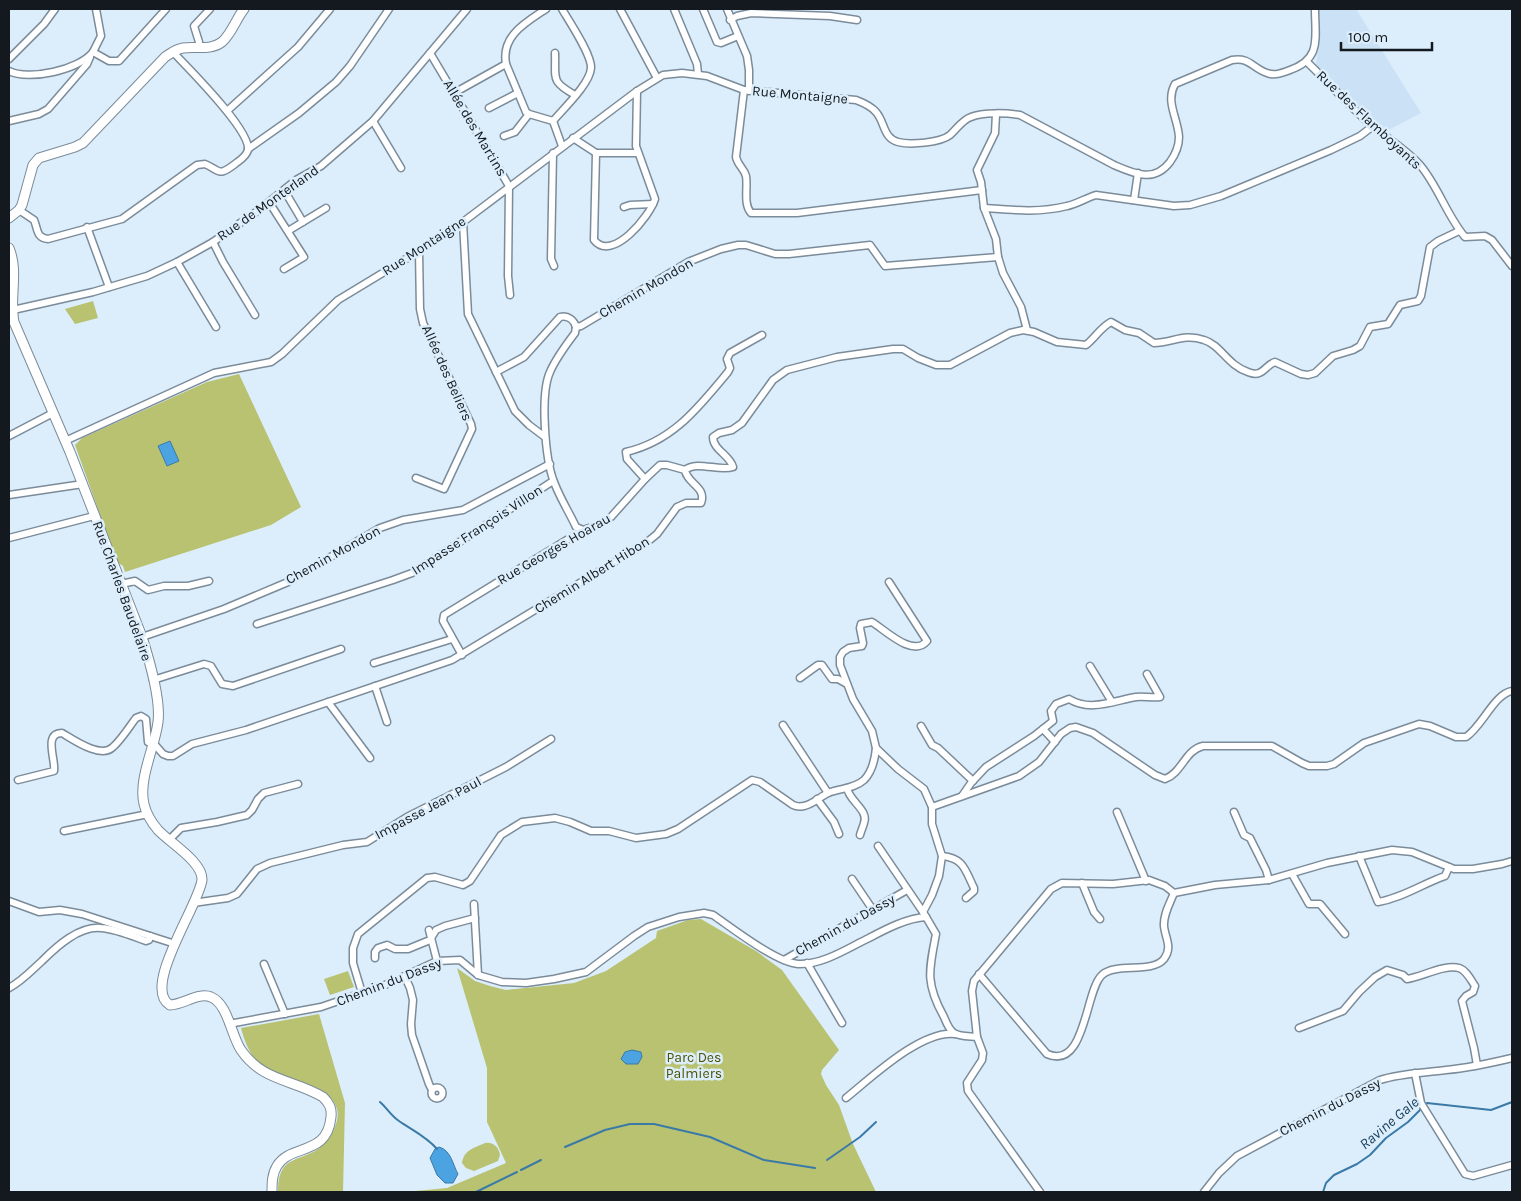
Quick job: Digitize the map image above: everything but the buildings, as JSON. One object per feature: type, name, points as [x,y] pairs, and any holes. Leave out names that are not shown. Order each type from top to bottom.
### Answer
[{"type":"main road","points":[[12,215],[36,160],[82,143],[165,57],[183,48],[209,48],[222,41],[244,9]]},
{"type":"main road","name":"Rue Charles Baudelaire","points":[[9,248],[14,263],[11,320],[65,441],[142,637],[157,700],[158,721],[143,792],[144,803],[148,814],[158,830],[197,865],[202,879],[175,944],[161,990],[163,1000],[167,1004],[173,1005],[208,996],[219,1002],[240,1049],[258,1069],[323,1097],[328,1101],[332,1111],[330,1126],[324,1138],[314,1145],[286,1158],[277,1166],[272,1178],[272,1192]]},
{"type":"street","points":[[9,59],[44,24],[55,9]]},
{"type":"street","points":[[9,121],[39,114],[48,109],[87,64],[101,36],[96,9]]},
{"type":"street","points":[[92,54],[109,61],[119,61],[166,9]]},
{"type":"street","points":[[199,48],[194,26],[210,9]]},
{"type":"street","points":[[227,111],[298,47],[330,9]]},
{"type":"street","points":[[12,215],[34,220],[38,234],[46,239],[122,219],[197,165],[205,164],[217,171],[226,170],[244,157],[248,149],[299,113],[336,82],[350,66],[389,9]]},
{"type":"street","name":"Rue de Monterland","points":[[13,310],[147,276],[213,242],[296,180],[321,166],[373,121],[467,9]]},
{"type":"street","points":[[546,9],[528,21],[513,35],[505,50],[506,64],[525,110],[529,114],[553,121]]},
{"type":"street","points":[[553,121],[590,74],[590,63],[562,9]]},
{"type":"street","points":[[620,9],[656,78]]},
{"type":"street","points":[[674,9],[697,64],[698,74]]},
{"type":"street","points":[[703,9],[717,42],[722,43],[738,36]]},
{"type":"street","points":[[726,9],[748,63],[747,91],[736,158],[746,177],[747,204],[748,210],[751,213],[797,213],[982,190]]},
{"type":"street","points":[[1307,62],[1314,48],[1315,9]]},
{"type":"street","points":[[730,20],[737,16],[751,13],[830,16],[857,20]]},
{"type":"street","points":[[173,52],[227,111],[246,140],[248,149]]},
{"type":"street","points":[[555,52],[557,82],[561,87],[575,95]]},
{"type":"street","name":"Allée des Martins","points":[[430,53],[509,186],[508,276],[510,295]]},
{"type":"street","points":[[9,72],[26,75],[53,72],[85,61],[92,54]]},
{"type":"street","name":"Rue Montaigne","points":[[65,441],[214,374],[271,362],[282,354],[338,300],[420,251],[463,222],[637,91],[656,78],[672,73],[707,76],[747,91],[856,100],[868,105],[876,113],[890,138],[903,143],[943,139],[968,118],[1009,113],[1020,115],[1114,166],[1149,175],[1159,173],[1174,157],[1179,138],[1170,92],[1175,84],[1232,60],[1239,59],[1250,62],[1265,73],[1277,75],[1297,68],[1307,62]]},
{"type":"street","name":"Rue des Flamboyants","points":[[1307,62],[1373,126],[1407,151],[1422,168],[1460,231]]},
{"type":"street","points":[[454,93],[506,64]]},
{"type":"street","points":[[596,153],[593,237],[595,242],[603,246],[624,240],[647,217],[655,195],[638,152],[635,137],[637,91]]},
{"type":"street","points":[[489,108],[518,93]]},
{"type":"street","points":[[504,136],[515,132],[529,114]]},
{"type":"street","points":[[996,114],[995,133],[977,170],[981,182],[984,208],[996,239],[998,257],[1003,273],[1021,307],[1027,330]]},
{"type":"street","points":[[373,121],[401,168]]},
{"type":"street","points":[[553,121],[562,146]]},
{"type":"street","points":[[984,208],[1028,211],[1050,209],[1070,206],[1084,198],[1096,195],[1174,206],[1190,205],[1221,196],[1331,150],[1360,136],[1373,126]]},
{"type":"street","points":[[573,138],[596,153],[638,152]]},
{"type":"street","points":[[553,153],[551,259],[554,266]]},
{"type":"street","points":[[1134,200],[1138,173]]},
{"type":"street","points":[[284,190],[303,222]]},
{"type":"street","points":[[269,202],[304,257],[284,269]]},
{"type":"street","points":[[624,208],[630,205],[653,204]]},
{"type":"street","points":[[288,231],[326,208]]},
{"type":"street","points":[[463,222],[468,314],[515,412],[545,437]]},
{"type":"street","points":[[88,227],[109,287]]},
{"type":"street","points":[[685,470],[691,467],[730,468],[732,466],[731,461],[714,443],[713,437],[719,433],[732,430],[742,423],[773,380],[786,370],[837,357],[903,349],[918,358],[936,365],[950,365],[1010,333],[1027,330],[1057,342],[1086,345],[1111,322],[1125,330],[1140,333],[1154,343],[1180,337],[1205,340],[1215,346],[1232,364],[1241,370],[1252,373],[1261,372],[1271,363],[1275,362],[1308,375],[1318,371],[1333,356],[1363,344],[1370,327],[1388,324],[1400,305],[1406,302],[1415,302],[1420,296],[1430,247],[1438,241],[1460,231],[1465,237],[1485,236],[1492,240],[1512,266]]},
{"type":"street","points":[[213,242],[255,316]]},
{"type":"street","name":"Chemin Mondon","points":[[576,327],[605,312],[688,262],[738,245],[751,246],[781,254],[870,245],[885,266],[998,257]]},
{"type":"street","name":"Allée des Beliers","points":[[416,478],[444,489],[472,429],[423,323],[420,309],[420,251]]},
{"type":"street","points":[[177,262],[216,327]]},
{"type":"street","points":[[496,372],[524,357],[560,317],[564,316],[572,319],[576,327],[575,333],[556,361],[547,379],[544,417],[545,437],[553,481],[576,527],[582,530]]},
{"type":"street","points":[[645,479],[627,458],[626,452],[662,438],[685,421],[728,372],[730,368],[727,359],[730,353],[762,335]]},
{"type":"street","points":[[9,436],[53,413]]},
{"type":"street","name":"Chemin Mondon","points":[[142,637],[224,609],[288,582],[380,528],[404,520],[463,510],[550,464]]},
{"type":"street","name":"Rue Georges Hoarau","points":[[452,639],[442,618],[444,615],[582,530],[598,525],[611,517],[657,467],[663,464],[685,470]]},
{"type":"street","name":"Chemin Albert Hibon","points":[[153,745],[163,754],[173,756],[192,744],[246,730],[462,655],[640,547],[657,534],[681,504],[701,503],[701,492],[687,476],[685,470]]},
{"type":"street","name":"Impasse François Villon","points":[[257,624],[393,580],[412,572],[553,481]]},
{"type":"street","points":[[9,496],[82,484]]},
{"type":"street","points":[[9,538],[94,516]]},
{"type":"street","points":[[121,584],[136,581],[148,590],[164,586],[188,586],[209,581]]},
{"type":"street","points":[[362,993],[353,963],[353,948],[358,934],[428,878],[435,877],[463,885],[470,881],[501,835],[522,822],[555,818],[591,831],[609,831],[636,838],[666,834],[678,829],[752,780],[760,782],[797,807],[806,806],[828,793],[856,785],[866,778],[875,757],[876,748],[872,731],[853,699],[847,684],[840,665],[840,657],[849,648],[858,648],[863,643],[861,624],[872,622],[897,640],[916,646],[927,641],[889,582]]},
{"type":"street","points":[[374,663],[452,639],[462,655]]},
{"type":"street","points":[[152,680],[204,664],[208,665],[222,684],[233,686],[341,649]]},
{"type":"street","points":[[800,678],[806,672],[818,665],[822,665],[832,679],[838,679],[847,684]]},
{"type":"street","points":[[1090,666],[1112,702]]},
{"type":"street","points":[[962,796],[986,767],[1005,756],[1053,721],[1051,711],[1056,704],[1069,699],[1075,702],[1098,706],[1138,697],[1160,697],[1147,674]]},
{"type":"street","points":[[375,686],[387,722]]},
{"type":"street","points":[[932,807],[1024,772],[1039,762],[1066,730],[1076,727],[1102,738],[1155,775],[1165,779],[1172,776],[1194,750],[1203,746],[1272,746],[1309,766],[1327,766],[1334,764],[1364,743],[1419,724],[1430,726],[1456,737],[1466,738],[1476,729],[1504,694],[1512,691]]},
{"type":"street","points":[[328,702],[370,758]]},
{"type":"street","points":[[18,780],[54,771],[51,741],[57,733],[90,748],[108,750],[113,747],[136,718],[141,716],[146,719],[148,742],[153,745]]},
{"type":"street","points":[[783,725],[828,793]]},
{"type":"street","points":[[921,726],[932,745],[938,748],[973,781]]},
{"type":"street","points":[[1043,729],[1055,742]]},
{"type":"street","name":"Impasse Jean Paul","points":[[193,904],[228,898],[237,894],[258,869],[270,863],[343,845],[367,842],[401,820],[506,767],[551,739]]},
{"type":"street","points":[[876,748],[898,769],[924,789],[932,807],[932,822],[942,856],[939,876],[925,915]]},
{"type":"street","points":[[169,840],[181,828],[247,815],[264,793],[298,784]]},
{"type":"street","points":[[847,788],[848,794],[864,813],[865,822],[860,835]]},
{"type":"street","points":[[817,799],[834,822],[839,834]]},
{"type":"street","points":[[1117,812],[1146,881]]},
{"type":"street","points":[[1234,812],[1244,835],[1250,838],[1269,880]]},
{"type":"street","points":[[64,831],[148,814]]},
{"type":"street","name":"Chemin du Dassy","points":[[878,846],[936,934],[929,968],[932,991],[936,1003],[954,1034]]},
{"type":"street","points":[[1040,1192],[968,1091],[967,1083],[982,1060],[983,1054],[978,1037],[972,991],[974,981],[1051,889],[1062,883],[1113,884],[1154,881],[1174,893],[1215,885],[1269,880],[1359,856],[1392,850],[1412,852],[1454,869],[1473,869],[1512,861]]},
{"type":"street","points":[[942,856],[960,861],[974,888],[974,892],[966,898]]},
{"type":"street","points":[[1359,856],[1378,902],[1404,895],[1445,876],[1449,867]]},
{"type":"street","points":[[1292,874],[1309,904],[1320,904],[1345,934]]},
{"type":"street","points":[[852,879],[873,910]]},
{"type":"street","points":[[1082,883],[1094,912],[1100,919]]},
{"type":"street","name":"Chemin du Dassy","points":[[784,960],[907,890]]},
{"type":"street","points":[[979,974],[1047,1054],[1054,1057],[1064,1055],[1070,1051],[1083,1027],[1094,990],[1102,975],[1112,970],[1152,965],[1164,959],[1169,945],[1164,926],[1165,916],[1174,893]]},
{"type":"street","points":[[9,901],[40,912],[60,910],[82,914],[175,944]]},
{"type":"street","points":[[474,904],[478,975]]},
{"type":"street","name":"Chemin du Dassy","points":[[229,1024],[321,1007],[405,977],[437,961],[460,960],[478,975],[502,982],[526,983],[586,972],[648,927],[679,917],[704,913],[713,915],[776,956],[796,964],[833,956],[874,935],[925,915]]},
{"type":"street","points":[[375,958],[376,950],[384,945],[402,950],[408,949],[430,940],[436,930],[475,918]]},
{"type":"street","points":[[9,988],[25,977],[52,950],[64,941],[86,930],[103,928],[146,941],[149,940],[150,936]]},
{"type":"street","points":[[429,930],[430,940],[437,961]]},
{"type":"street","name":"Chemin du Dassy","points":[[807,963],[842,1023]]},
{"type":"street","points":[[264,964],[285,1014]]},
{"type":"street","points":[[1299,1028],[1343,1011],[1375,977],[1387,970],[1403,975],[1407,979],[1449,968],[1460,968],[1469,976],[1475,986],[1473,992],[1462,1001],[1477,1066]]},
{"type":"street","points":[[405,977],[412,1000],[412,1035],[432,1090]]},
{"type":"street","points":[[846,1098],[919,1042],[949,1033],[978,1037]]},
{"type":"street","name":"Chemin du Dassy","points":[[1204,1192],[1218,1173],[1238,1156],[1380,1080],[1414,1073],[1477,1066],[1512,1058]]},
{"type":"street","points":[[1414,1073],[1421,1103],[1465,1174],[1473,1176],[1512,1165]]},
{"type":"shaded area","points":[[1318,9],[1356,9],[1421,113],[1385,132],[1364,115],[1316,64]]},
{"type":"green space","points":[[93,301],[98,318],[75,324],[65,309]]},
{"type":"green space","points":[[239,374],[301,507],[271,525],[125,572],[123,566],[117,562],[75,445],[82,438],[207,382]]},
{"type":"green space","name":"Parc Des Palmiers","points":[[701,919],[756,951],[782,970],[839,1050],[822,1070],[821,1074],[839,1105],[853,1144],[876,1192],[405,1192],[447,1188],[506,1163],[487,1122],[487,1068],[457,968],[475,981],[506,990],[574,983],[606,971],[656,938],[657,931],[688,920]]},
{"type":"green space","points":[[348,971],[354,987],[330,995],[324,979]]},
{"type":"green space","points":[[319,1014],[345,1103],[343,1192],[278,1192],[279,1177],[284,1167],[293,1160],[320,1148],[332,1133],[337,1120],[337,1109],[325,1093],[306,1084],[275,1075],[261,1066],[250,1051],[241,1028]]},
{"type":"green space","points":[[485,1143],[491,1143],[497,1147],[500,1155],[498,1161],[474,1171],[466,1168],[462,1163],[465,1155],[470,1150]]},
{"type":"water","points":[[170,441],[179,461],[167,466],[158,446]]},
{"type":"water","points":[[632,1050],[641,1052],[642,1057],[638,1064],[626,1064],[621,1059],[625,1052]]},
{"type":"water","points":[[439,1147],[449,1154],[458,1174],[453,1183],[445,1183],[437,1175],[430,1158],[435,1149]]},
{"type":"waterway","points":[[380,1102],[396,1119],[424,1137],[437,1149]]},
{"type":"waterway","name":"Ravine Gale","points":[[1323,1192],[1326,1183],[1334,1175],[1357,1164],[1370,1155],[1386,1138],[1408,1122],[1427,1103],[1491,1110],[1512,1102]]},
{"type":"waterway","points":[[827,1160],[860,1137],[876,1122]]},
{"type":"waterway","points":[[565,1147],[605,1130],[630,1124],[654,1124],[710,1137],[764,1160],[815,1168]]},
{"type":"waterway","points":[[521,1170],[541,1160]]},
{"type":"waterway","points":[[476,1192],[517,1172]]}]
